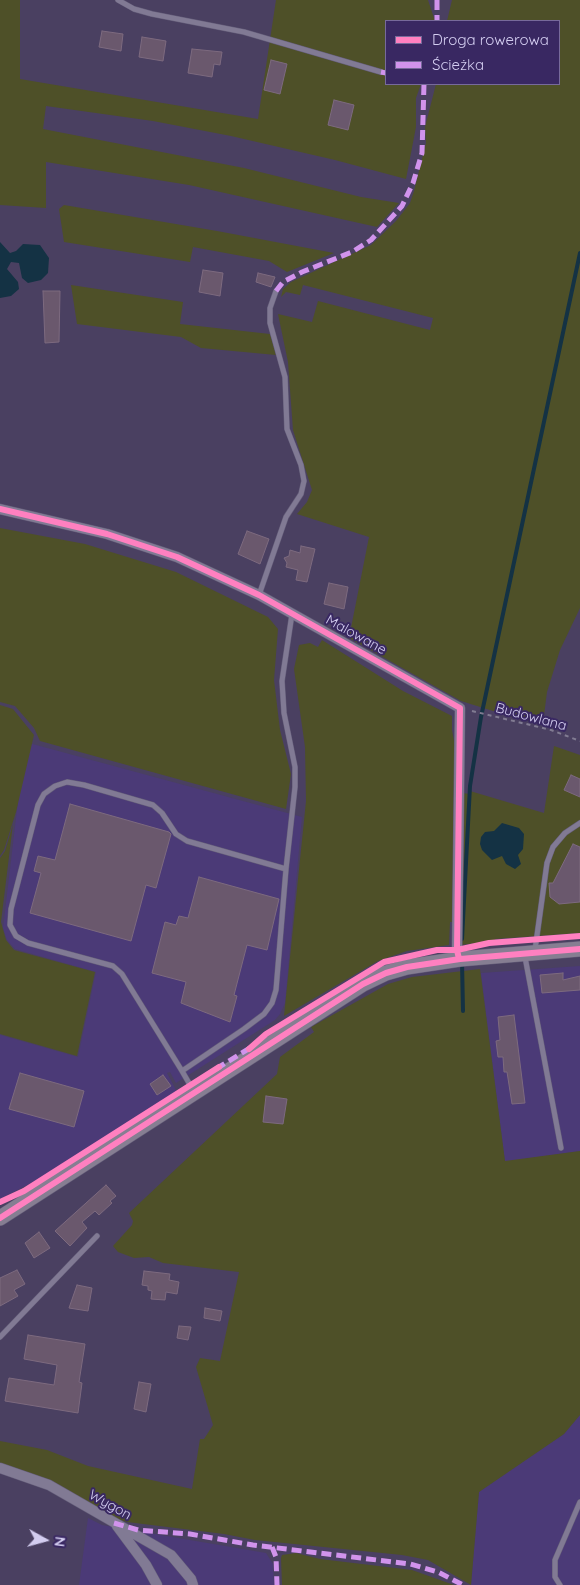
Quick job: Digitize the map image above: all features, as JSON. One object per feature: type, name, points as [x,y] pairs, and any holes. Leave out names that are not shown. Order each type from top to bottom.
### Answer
[{"type":"street","name":"Malowane","points":[[0,509],[107,534],[146,546],[212,572],[292,614],[460,708],[457,950],[462,959]]},
{"type":"street","points":[[0,1218],[363,984],[386,973],[407,967],[462,959],[580,949]]},
{"type":"street","name":"Wygon","points":[[0,1468],[49,1485],[170,1555],[191,1579],[193,1585]]},
{"type":"street","points":[[114,1523],[146,1565],[156,1585]]},
{"type":"lane","points":[[118,0],[134,9],[152,14],[244,32],[381,72]]},
{"type":"lane","points":[[259,596],[286,517],[301,494],[304,481],[301,465],[287,429],[285,377],[270,323],[270,308],[276,291]]},
{"type":"lane","points":[[182,1071],[264,1014],[272,1003],[276,990],[295,787],[295,767],[284,713],[282,681],[292,614]]},
{"type":"lane","points":[[195,1093],[122,974],[113,966],[28,943],[16,936],[13,931],[10,925],[11,909],[38,805],[44,794],[55,786],[67,782],[84,784],[153,805],[162,813],[176,834],[193,843],[286,869]]},
{"type":"lane","points":[[561,1148],[530,953],[547,862],[553,847],[565,834],[580,823]]},
{"type":"lane","points":[[0,1337],[97,1236]]},
{"type":"lane","points":[[560,1585],[555,1577],[555,1560],[580,1502]]},
{"type":"shaded area","points":[[25,742],[302,817],[285,1003],[280,1014],[275,1020],[176,1083],[170,1072],[167,1073],[177,1092],[47,1175],[0,1199],[0,1035],[78,1057],[96,972],[15,949],[7,940],[3,928]]},
{"type":"shaded area","points":[[580,966],[580,1151],[505,1162],[481,973]]},
{"type":"shaded area","points":[[580,1415],[580,1585],[471,1585],[479,1492],[564,1434]]},
{"type":"shaded area","points":[[88,1518],[102,1525],[266,1553],[273,1564],[274,1585],[79,1585]]},
{"type":"green space","points":[[0,0],[20,0],[20,79],[258,119],[276,0],[428,0],[435,20],[385,20],[385,85],[421,85],[416,98],[416,127],[406,179],[335,160],[231,136],[153,121],[46,106],[43,129],[244,168],[361,197],[399,203],[377,227],[189,185],[46,162],[46,208],[0,205]]},
{"type":"green space","points":[[452,0],[580,0],[580,608],[560,650],[547,692],[543,723],[522,720],[461,701],[349,638],[369,537],[297,514],[307,502],[312,490],[293,430],[288,362],[278,314],[312,322],[318,301],[430,330],[433,318],[303,285],[300,295],[286,292],[281,297],[283,289],[291,282],[371,245],[396,221],[410,203],[426,143],[425,127],[436,85],[560,85],[560,20],[447,20]]},
{"type":"green space","points":[[64,205],[334,253],[287,272],[269,261],[193,247],[190,262],[64,242],[59,209]]},
{"type":"green space","points":[[71,285],[183,302],[180,324],[270,334],[276,355],[201,348],[181,337],[77,324]]},
{"type":"green space","points":[[0,528],[85,544],[176,572],[268,617],[278,629],[274,680],[280,730],[291,774],[286,809],[40,741],[34,728],[15,706],[0,702]]},
{"type":"green space","points":[[322,640],[403,691],[452,716],[452,730],[456,752],[453,922],[450,922],[449,945],[407,951],[378,961],[284,1016],[306,801],[305,747],[294,669],[299,645],[310,643],[318,647]]},
{"type":"green space","points":[[0,705],[13,709],[34,735],[16,812],[4,850],[0,856]]},
{"type":"green space","points":[[554,746],[580,755],[580,933],[495,939],[495,941],[460,945],[462,793],[470,794],[470,791],[544,813]]},
{"type":"green space","points":[[13,824],[1,922],[6,940],[14,950],[95,972],[77,1056],[0,1034],[0,858],[5,851]]},
{"type":"green space","points":[[480,969],[505,1161],[580,1151],[580,1415],[564,1434],[479,1492],[471,1585],[428,1560],[402,1555],[255,1540],[224,1534],[127,1522],[114,1518],[54,1483],[0,1464],[0,1441],[47,1450],[88,1466],[192,1489],[200,1439],[204,1439],[213,1425],[196,1367],[200,1358],[220,1361],[239,1272],[163,1263],[149,1257],[134,1258],[118,1252],[113,1246],[132,1225],[133,1221],[129,1213],[277,1074],[280,1057],[314,1032],[311,1027],[388,984],[412,977]]},
{"type":"green space","points":[[296,1553],[320,1559],[412,1570],[454,1585],[282,1585],[282,1555]]},
{"type":"water","points":[[0,242],[10,253],[16,251],[23,244],[40,245],[49,258],[48,273],[41,280],[28,283],[22,278],[19,263],[11,262],[7,269],[18,282],[19,289],[11,296],[0,298]]},
{"type":"water","points":[[502,823],[519,828],[524,834],[523,849],[518,855],[521,864],[515,869],[506,864],[502,856],[492,860],[482,850],[480,844],[481,837],[485,832],[494,831]]},
{"type":"building","points":[[102,31],[123,34],[121,51],[99,47]]},
{"type":"building","points":[[142,37],[166,41],[163,61],[139,57]]},
{"type":"building","points":[[192,49],[222,52],[220,65],[214,64],[212,77],[188,73]]},
{"type":"building","points":[[271,60],[287,64],[280,94],[264,90]]},
{"type":"building","points":[[334,100],[354,105],[348,130],[328,125]]},
{"type":"building","points":[[203,270],[223,273],[220,296],[199,292]]},
{"type":"building","points":[[258,273],[275,277],[271,287],[256,282]]},
{"type":"building","points":[[43,291],[60,291],[59,342],[45,343]]},
{"type":"building","points":[[247,531],[269,539],[260,564],[238,554]]},
{"type":"building","points":[[301,546],[315,549],[307,582],[296,580],[298,570],[286,567],[287,563],[284,558],[289,556],[290,550],[300,553]]},
{"type":"building","points":[[329,583],[348,587],[344,609],[324,604]]},
{"type":"building","points":[[571,775],[580,779],[580,797],[564,790]]},
{"type":"building","points":[[70,804],[171,834],[156,888],[146,885],[131,941],[30,913],[41,873],[34,871],[38,856],[55,860]]},
{"type":"building","points":[[573,844],[580,847],[580,902],[559,904],[550,897],[549,883],[553,883]]},
{"type":"building","points":[[199,877],[279,899],[267,950],[247,945],[234,995],[237,996],[230,1022],[181,1003],[186,982],[152,973],[165,922],[176,925],[179,916],[188,918]]},
{"type":"building","points":[[563,973],[563,980],[580,976],[580,990],[542,993],[540,975]]},
{"type":"building","points":[[514,1015],[525,1103],[512,1104],[507,1072],[504,1072],[503,1057],[498,1057],[496,1041],[500,1040],[498,1017]]},
{"type":"building","points":[[20,1073],[84,1091],[74,1127],[9,1109]]},
{"type":"building","points":[[163,1075],[171,1086],[157,1095],[150,1084]]},
{"type":"building","points":[[266,1096],[287,1099],[283,1124],[263,1122]]},
{"type":"building","points":[[106,1185],[116,1196],[110,1201],[112,1203],[99,1215],[95,1211],[82,1222],[87,1228],[70,1246],[55,1231]]},
{"type":"building","points":[[39,1232],[50,1248],[34,1258],[25,1243]]},
{"type":"building","points":[[17,1270],[25,1284],[14,1290],[18,1296],[0,1306],[0,1278]]},
{"type":"building","points":[[144,1271],[170,1274],[169,1280],[179,1282],[177,1294],[166,1292],[165,1300],[151,1299],[152,1291],[148,1290],[148,1286],[142,1285]]},
{"type":"building","points":[[77,1285],[92,1288],[88,1311],[69,1308]]},
{"type":"building","points":[[205,1308],[222,1311],[220,1321],[204,1318]]},
{"type":"building","points":[[179,1326],[191,1327],[188,1340],[177,1338]]},
{"type":"building","points":[[28,1335],[85,1344],[79,1382],[82,1383],[78,1413],[5,1401],[9,1378],[54,1385],[57,1365],[24,1359]]},
{"type":"building","points":[[139,1382],[151,1384],[146,1412],[134,1409]]},
{"type":"waterway","points":[[462,939],[470,786],[481,717],[580,253]]},
{"type":"waterway","points":[[462,961],[463,1011]]},
{"type":"marked path","points":[[437,0],[437,20]]},
{"type":"marked path","points":[[381,72],[385,73]]},
{"type":"marked path","points":[[276,291],[283,282],[302,272],[352,252],[371,240],[402,206],[413,183],[422,153],[424,85]]},
{"type":"marked path","points":[[216,1069],[250,1048]]},
{"type":"marked path","points":[[114,1523],[138,1530],[190,1534],[253,1545],[410,1564],[438,1572],[463,1585]]},
{"type":"marked path","points":[[272,1547],[276,1557],[277,1585]]},
{"type":"cycle path","points":[[0,509],[107,534],[177,557],[259,595],[460,708],[457,950],[459,959]]},
{"type":"cycle path","points":[[249,1049],[266,1034],[384,962],[437,950],[457,950],[489,943],[580,936]]},
{"type":"cycle path","points":[[0,1218],[363,984],[386,973],[407,967],[460,959],[580,949]]},
{"type":"cycle path","points":[[0,1202],[24,1191],[219,1067]]}]
